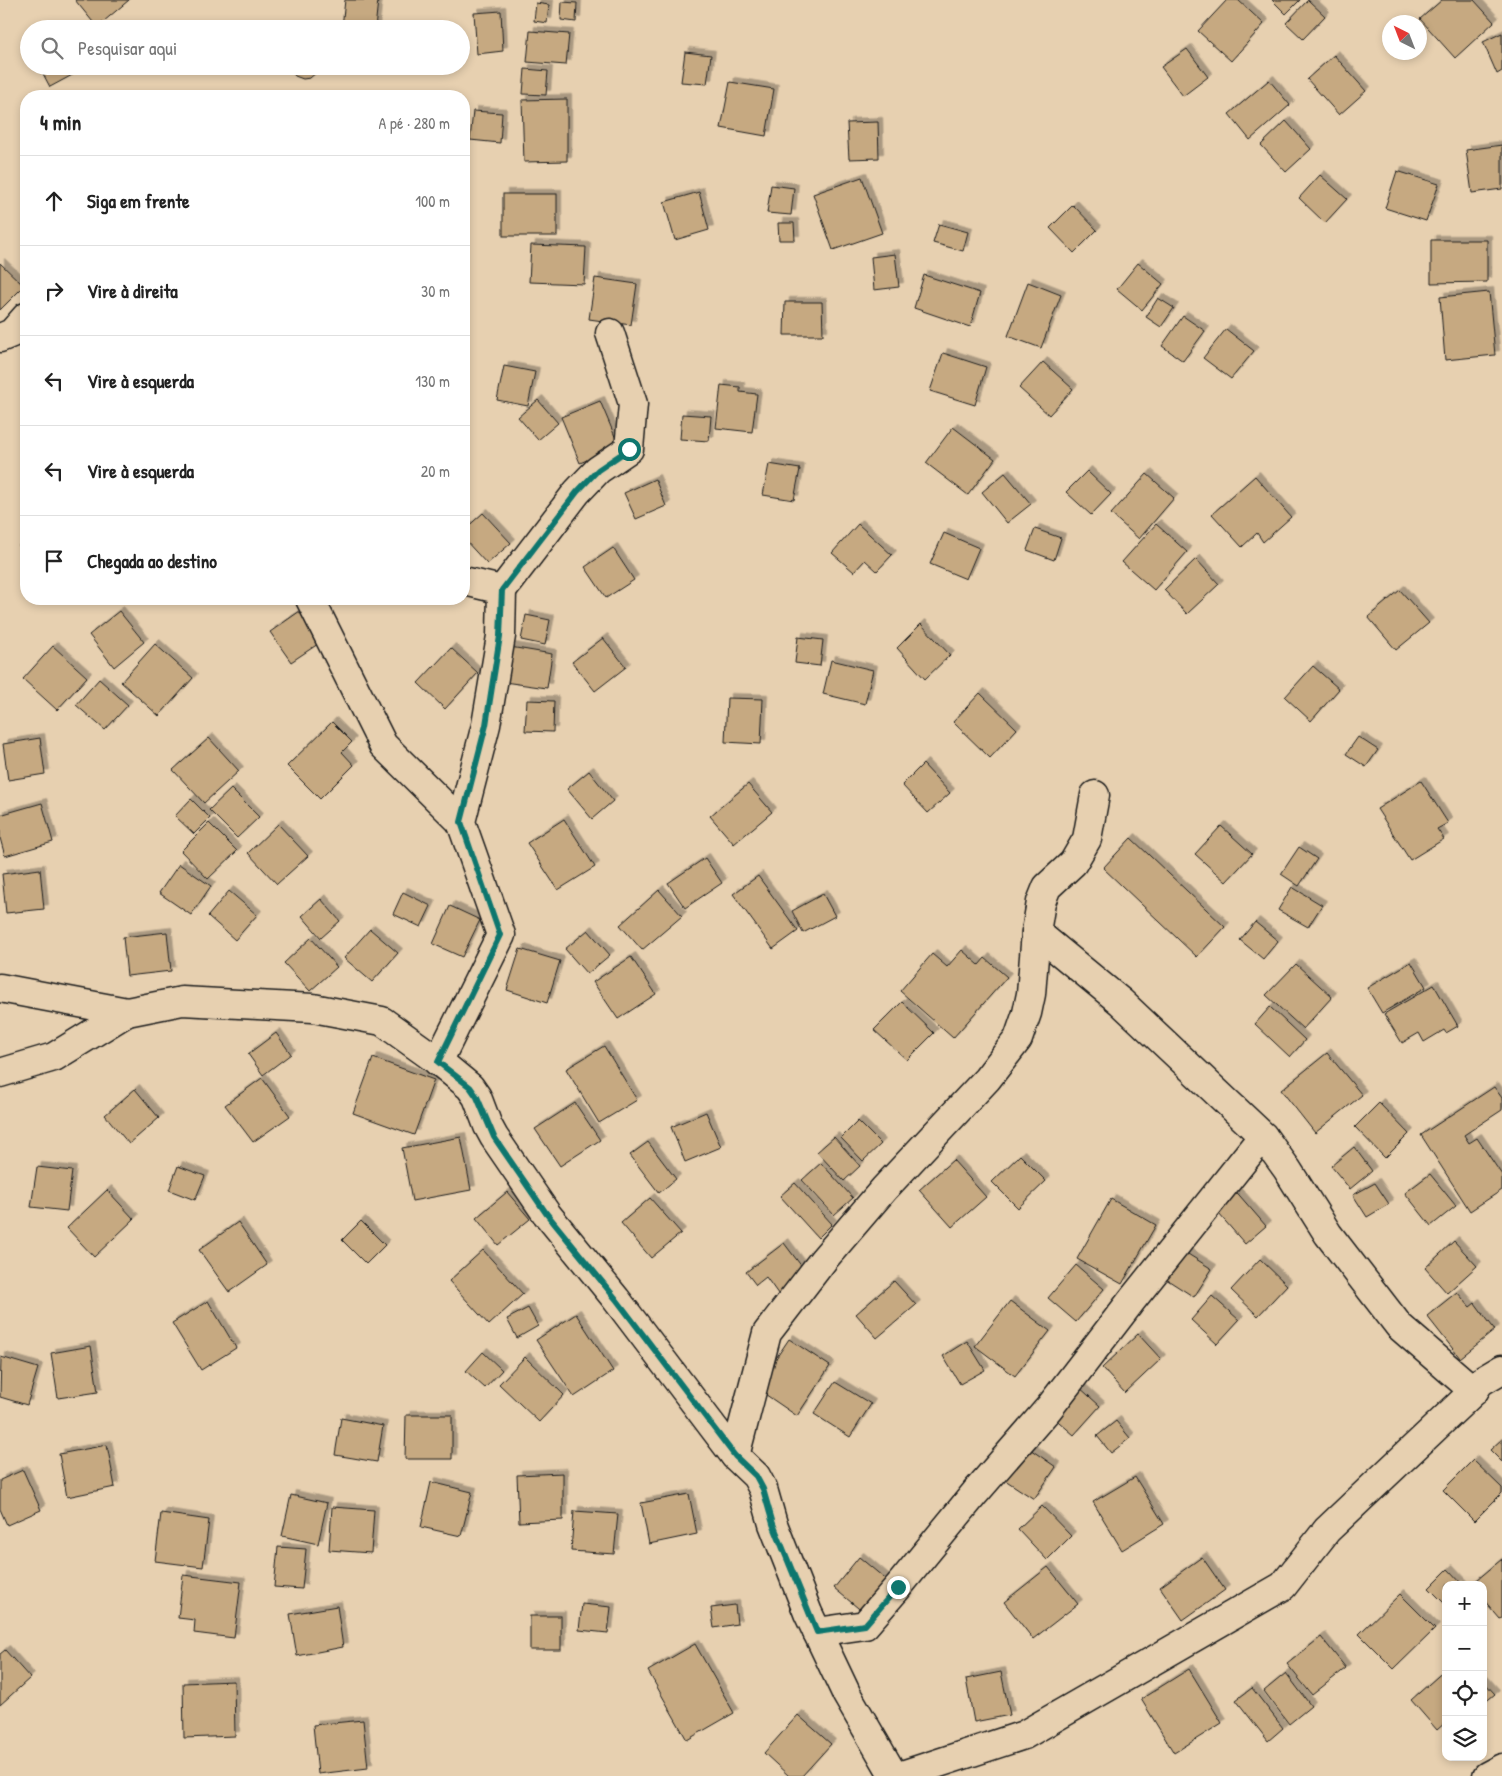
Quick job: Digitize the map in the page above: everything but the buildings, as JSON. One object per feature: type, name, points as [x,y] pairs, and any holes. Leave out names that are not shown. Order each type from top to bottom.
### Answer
[{"type":"street","points":[[0,338],[12,332],[20,323]]},
{"type":"street","points":[[461,822],[486,725],[500,636],[502,590],[577,492],[598,470],[629,449],[634,404],[610,333]]},
{"type":"street","points":[[470,582],[502,590]]},
{"type":"street","points":[[317,605],[382,745],[461,822],[500,935],[438,1062]]},
{"type":"street","points":[[735,1456],[767,1333],[824,1259],[884,1190],[987,1080],[1018,1039],[1031,994],[1040,902],[1047,887],[1073,863],[1086,839],[1095,795]]},
{"type":"street","points":[[1036,932],[1121,1002],[1263,1136],[1287,1169],[1328,1234],[1399,1326],[1474,1391]]},
{"type":"street","points":[[0,988],[126,1012],[182,1002],[313,1008],[382,1021],[470,1087],[477,1097],[494,1137],[546,1213],[616,1299],[735,1456],[756,1476],[763,1489],[773,1524],[817,1632],[847,1695],[894,1776]]},
{"type":"street","points":[[0,1073],[54,1057],[126,1012]]},
{"type":"street","points":[[817,1632],[865,1625],[1049,1408],[1132,1300],[1263,1136]]},
{"type":"street","points":[[899,1776],[1024,1735],[1283,1586],[1327,1530],[1474,1391],[1480,1382],[1502,1369]]},
{"type":"street","points":[[1487,1776],[1502,1768]]},
{"type":"route","points":[[629,449],[598,470],[577,492],[502,590],[500,636],[486,725],[461,822],[500,935],[438,1062],[470,1087],[477,1097],[494,1137],[546,1213],[616,1299],[735,1456],[756,1476],[763,1489],[773,1524],[817,1632],[865,1625],[898,1587]]}]
